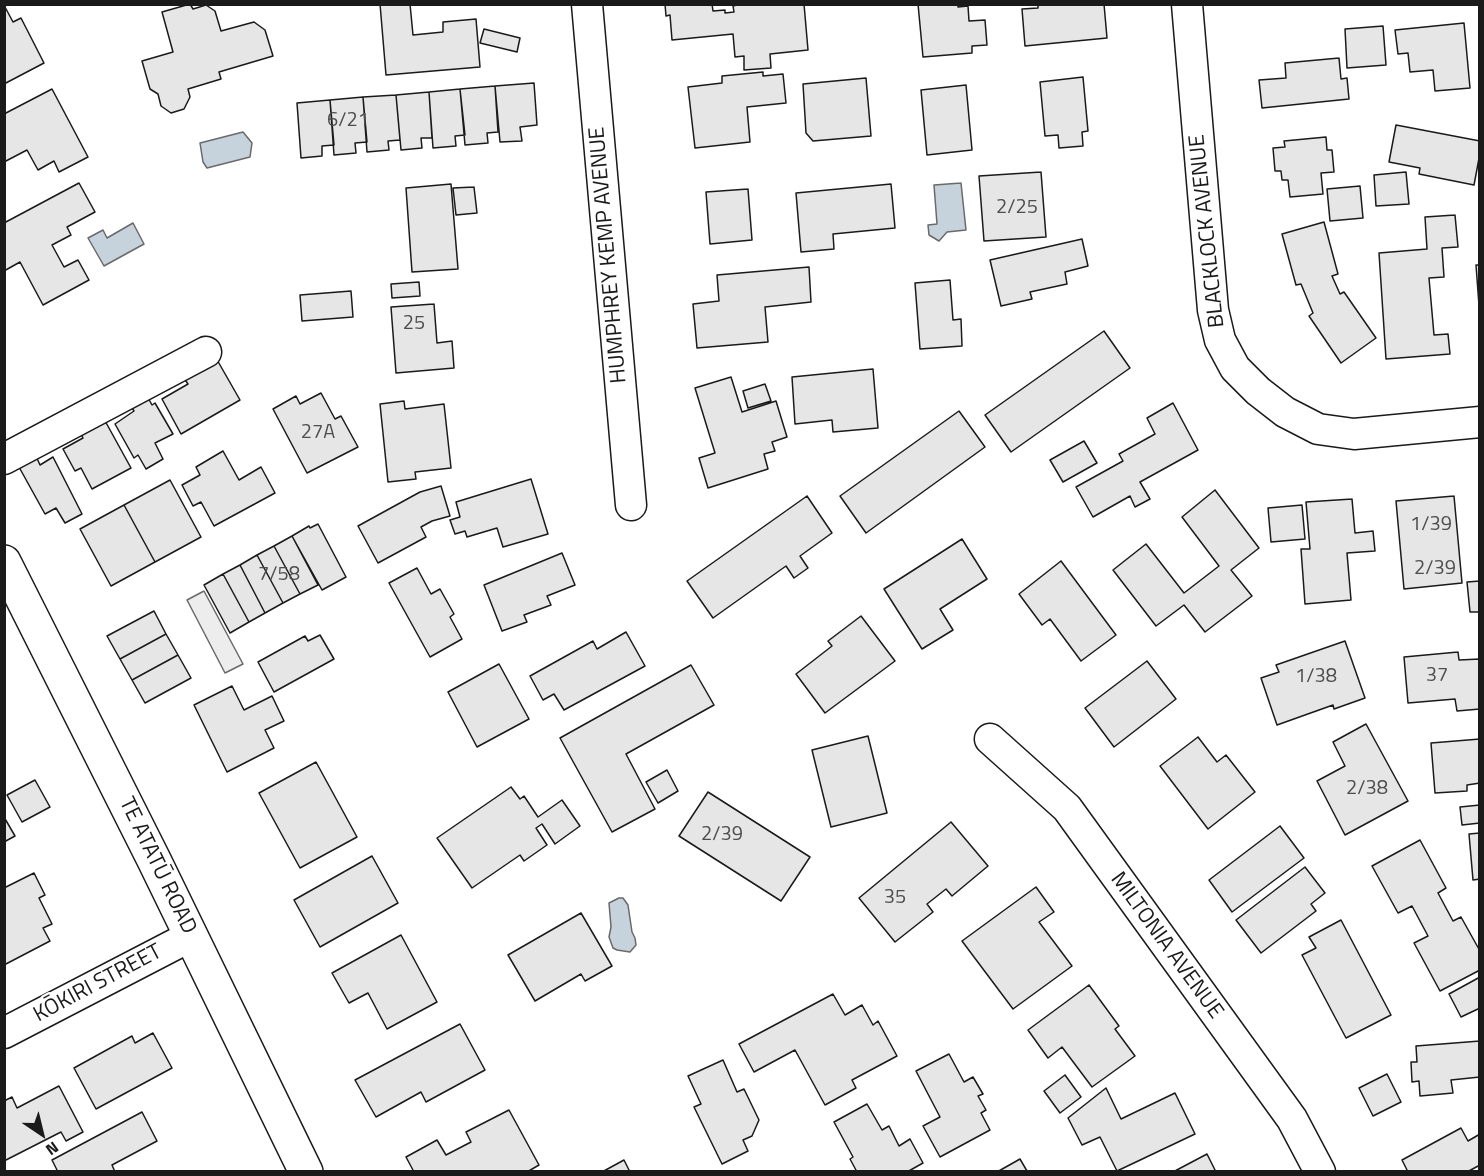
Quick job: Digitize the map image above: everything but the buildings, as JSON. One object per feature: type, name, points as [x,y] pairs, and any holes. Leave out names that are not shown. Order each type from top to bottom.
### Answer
[{"type":"main road","name":"TE ATATŪ ROAD","points":[[4,562],[306,1172]]},
{"type":"street","name":"HUMPHREY KEMP AVENUE","points":[[587,4],[632,505]]},
{"type":"street","name":"BLACKLOCK AVENUE","points":[[1187,4],[1213,310],[1220,340],[1235,368],[1258,391],[1285,412],[1318,429],[1354,434],[1479,422]]},
{"type":"street","points":[[4,459],[206,352]]},
{"type":"street","name":"MILTONIA AVENUE","points":[[990,739],[1067,808],[1292,1119],[1320,1172]]},
{"type":"street","name":"KŌKIRI STREET","points":[[4,1033],[191,936]]},
{"type":"shaded area","points":[[243,132],[252,143],[250,157],[207,168],[203,162],[200,143]]},
{"type":"shaded area","points":[[961,183],[966,230],[947,232],[939,241],[929,235],[928,225],[937,224],[934,185]]},
{"type":"shaded area","points":[[133,223],[144,244],[104,266],[88,238],[103,230],[107,238]]},
{"type":"shaded area","points":[[204,591],[243,664],[225,673],[187,600]]},
{"type":"shaded area","points":[[623,898],[628,905],[635,938],[636,945],[630,952],[613,948],[609,937],[611,927],[609,903]]}]
